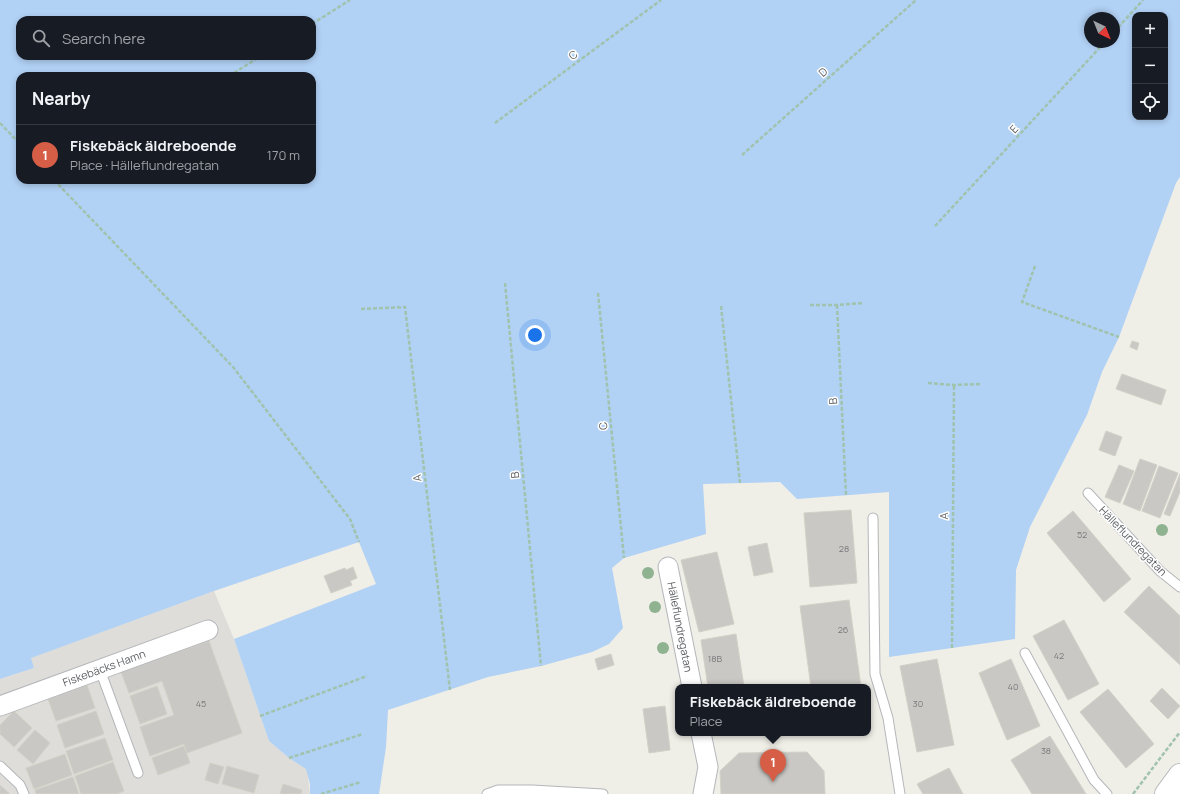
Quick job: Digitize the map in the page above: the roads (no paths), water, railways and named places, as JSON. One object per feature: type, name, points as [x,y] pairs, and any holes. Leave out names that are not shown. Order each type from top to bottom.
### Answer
[{"type":"street","name":"Hälleflundregatan","points":[[668,567],[691,684]]},
{"type":"street","name":"Fiskebäcks Hamn","points":[[0,706],[208,630]]},
{"type":"street","points":[[702,736],[708,767],[703,794]]},
{"type":"street","points":[[1166,794],[1180,775]]},
{"type":"lane","name":"Hälleflundregatan","points":[[1088,494],[1160,571],[1180,587]]},
{"type":"lane","points":[[873,518],[875,674],[888,718],[900,794]]},
{"type":"lane","points":[[1025,653],[1094,780],[1107,794]]},
{"type":"lane","points":[[100,670],[138,773]]},
{"type":"lane","points":[[0,766],[20,785],[24,794]]},
{"type":"lane","points":[[487,794],[498,790],[532,790],[603,794]]},
{"type":"water","points":[[0,0],[1180,0],[1180,177],[1176,183],[1119,337],[1102,372],[1087,415],[1030,527],[1016,570],[1015,639],[889,657],[889,492],[797,499],[780,482],[703,484],[706,534],[624,558],[612,568],[623,628],[609,644],[592,652],[541,666],[488,677],[388,710],[386,747],[379,794],[310,794],[310,784],[306,769],[289,758],[269,741],[234,639],[376,584],[359,542],[214,591],[31,658],[34,668],[0,679]]},
{"type":"place","name":"Fiskebäck äldreboende","points":[[773,782]]}]
